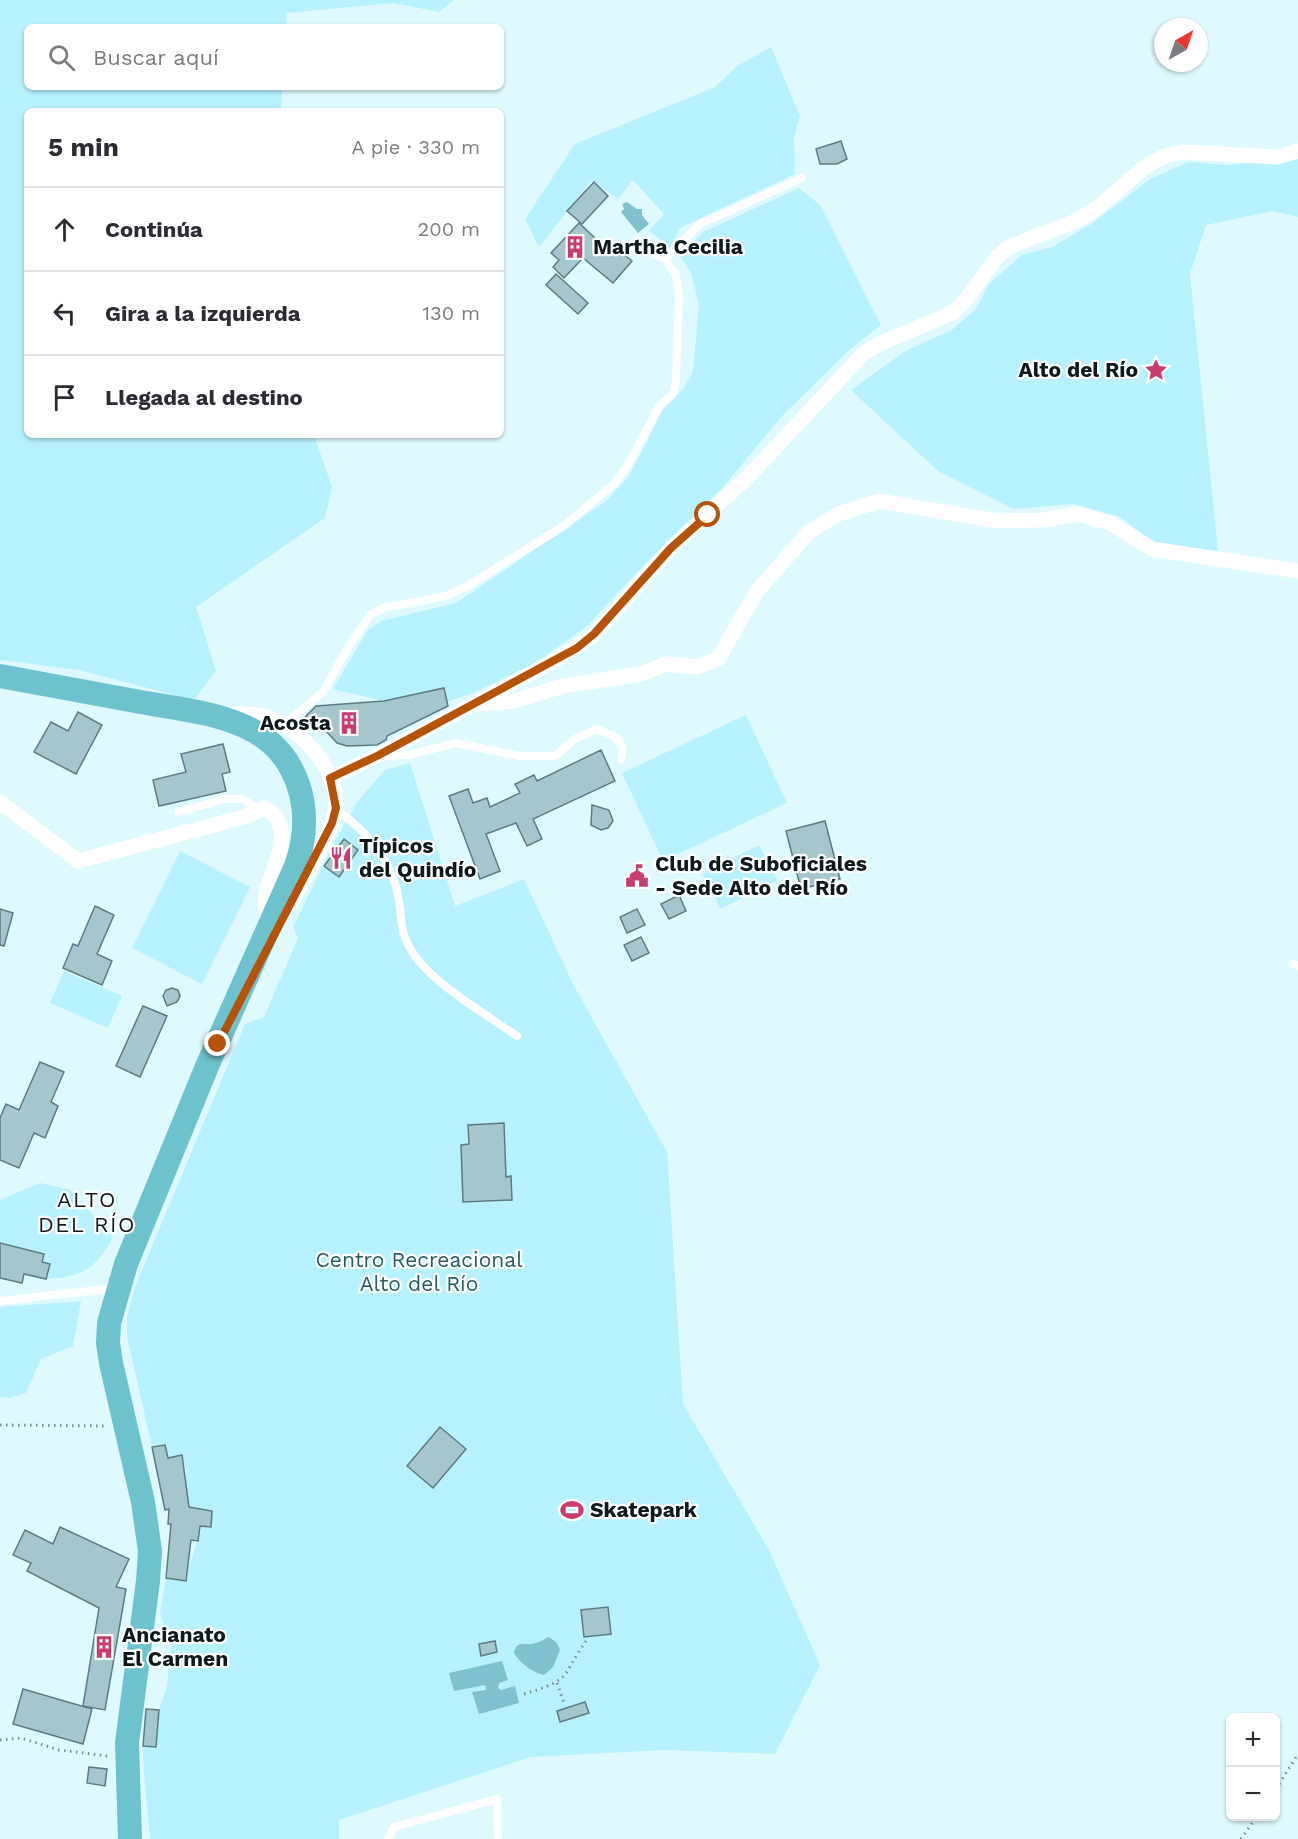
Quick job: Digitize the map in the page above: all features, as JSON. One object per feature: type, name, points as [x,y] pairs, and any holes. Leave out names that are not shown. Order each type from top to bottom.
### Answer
[{"type":"main road","points":[[0,676],[197,713],[247,727],[278,751],[290,766],[304,798],[306,813],[303,848],[218,1044],[118,1288],[108,1343],[143,1502],[150,1551],[127,1758],[130,1839]]},
{"type":"street","points":[[330,778],[377,756],[562,657],[594,634],[671,548],[749,476],[863,354],[879,344],[952,313],[964,302],[997,256],[1010,247],[1076,221],[1097,208],[1146,166],[1165,156],[1183,152],[1276,157],[1298,151]]},
{"type":"street","points":[[474,705],[514,701],[563,686],[641,674],[666,664],[697,668],[718,659],[757,591],[809,532],[838,514],[879,501],[998,521],[1043,520],[1077,514],[1110,524],[1152,549],[1298,571]]},
{"type":"street","points":[[197,713],[265,716],[284,724],[312,747],[330,778],[336,808],[323,842],[218,1044]]},
{"type":"street","points":[[0,802],[78,861],[244,817],[265,808],[273,813],[281,828],[280,853],[266,896],[267,933]]},
{"type":"lane","points":[[665,259],[700,224],[802,178]]},
{"type":"lane","points":[[284,724],[323,692],[347,648],[370,615],[383,608],[446,596],[466,587],[565,525],[615,483],[629,463],[659,406],[673,394],[676,380],[679,296],[676,275],[665,259],[646,250]]},
{"type":"lane","points":[[377,756],[409,755],[456,743],[520,756],[555,756],[575,739],[597,729],[617,738],[623,749],[621,759]]},
{"type":"lane","points":[[178,812],[225,799],[242,799],[259,809]]},
{"type":"lane","points":[[336,808],[385,856],[399,900],[399,921],[413,954],[440,980],[517,1036]]},
{"type":"lane","points":[[0,1301],[118,1288]]},
{"type":"lane","points":[[388,1839],[394,1827],[497,1799],[498,1839]]},
{"type":"path","points":[[0,1425],[125,1426]]},
{"type":"path","points":[[524,1694],[557,1683],[568,1673],[586,1641]]},
{"type":"path","points":[[557,1683],[564,1703]]},
{"type":"path","points":[[0,1740],[21,1738],[59,1750],[127,1758]]},
{"type":"path","points":[[1280,1781],[1298,1754]]},
{"type":"path","points":[[1241,1839],[1254,1821]]},
{"type":"green space","points":[[0,0],[454,0],[439,12],[394,3],[287,13],[286,24],[24,24],[24,90],[282,90],[281,108],[24,108],[24,438],[315,438],[332,487],[325,518],[196,607],[216,671],[194,700],[79,670],[0,660]]},
{"type":"green space","points":[[771,47],[800,116],[794,137],[795,174],[680,228],[670,247],[649,231],[664,214],[633,180],[618,199],[592,180],[539,247],[525,219],[575,144],[715,87],[737,66]]},
{"type":"green space","points":[[1298,148],[1298,217],[1273,211],[1206,225],[1190,274],[1218,551],[1158,545],[1118,516],[1073,504],[1013,509],[938,471],[851,390],[907,350],[952,330],[976,309],[989,284],[1022,255],[1052,247],[1093,223],[1150,179],[1188,162],[1228,165],[1280,159]]},
{"type":"green space","points":[[799,188],[820,205],[881,325],[849,350],[781,417],[723,487],[638,571],[586,627],[534,664],[475,692],[447,702],[444,688],[384,701],[333,689],[367,631],[381,621],[456,603],[605,502],[629,476],[663,410],[684,388],[693,372],[699,304],[691,273],[680,256],[703,232]]},
{"type":"green space","points":[[746,715],[787,803],[663,861],[622,773]]},
{"type":"green space","name":"Centro Recreacional Alto del Río","points":[[410,763],[455,906],[524,879],[574,986],[667,1152],[683,1404],[769,1550],[820,1665],[775,1754],[663,1750],[531,1757],[339,1820],[339,1839],[150,1839],[143,1746],[156,1747],[159,1710],[167,1686],[171,1645],[160,1614],[166,1578],[186,1581],[200,1526],[211,1526],[211,1511],[189,1507],[179,1491],[187,1474],[182,1455],[168,1458],[165,1445],[152,1447],[127,1336],[127,1316],[137,1282],[245,1024],[264,1017],[298,938],[293,927],[336,839],[358,801],[385,770]]},
{"type":"green space","points":[[759,845],[777,880],[721,909],[702,874]]},
{"type":"green space","points":[[180,851],[250,887],[202,984],[132,948]]},
{"type":"green space","points":[[64,971],[122,996],[108,1028],[50,1003]]},
{"type":"green space","points":[[40,1183],[71,1190],[113,1237],[94,1264],[79,1273],[46,1279],[50,1264],[0,1243],[0,1200]]},
{"type":"green space","points":[[81,1301],[73,1346],[41,1359],[26,1393],[9,1398],[0,1397],[0,1307]]},
{"type":"shaded area","points":[[627,202],[637,209],[642,209],[642,215],[649,224],[638,233],[621,212],[624,209],[622,204]]},
{"type":"shaded area","points":[[549,1637],[557,1643],[560,1650],[553,1667],[544,1675],[526,1666],[514,1652],[520,1644],[531,1644]]},
{"type":"shaded area","points":[[502,1661],[508,1680],[499,1683],[498,1688],[501,1690],[515,1686],[519,1703],[479,1714],[472,1692],[486,1690],[485,1685],[454,1691],[449,1673]]},
{"type":"building","points":[[841,141],[847,159],[837,164],[820,164],[816,149]]},
{"type":"building","points":[[594,182],[608,196],[582,224],[567,211]]},
{"type":"building","points":[[579,223],[612,254],[617,249],[632,261],[613,283],[583,258],[564,278],[553,267],[559,260],[551,253]]},
{"type":"building","points":[[556,274],[588,303],[578,314],[546,285]]},
{"type":"building","name":"Acosta","points":[[444,688],[448,706],[387,736],[386,740],[377,745],[347,746],[337,743],[326,731],[319,731],[306,716],[316,706],[384,701]]},
{"type":"building","points":[[78,712],[102,725],[76,774],[34,752],[51,722],[68,731]]},
{"type":"building","points":[[223,744],[230,772],[222,774],[226,791],[159,806],[153,780],[186,772],[181,754]]},
{"type":"building","points":[[601,750],[615,781],[533,819],[542,839],[527,846],[516,823],[486,834],[500,871],[480,879],[449,796],[468,789],[473,803],[487,798],[490,807],[520,793],[515,784],[534,775],[537,781]]},
{"type":"building","points":[[592,805],[609,810],[613,821],[608,828],[601,830],[591,825]]},
{"type":"building","points":[[825,821],[840,879],[801,889],[786,831]]},
{"type":"building","name":"Típicos del Quindío","points":[[344,839],[358,850],[339,877],[324,866]]},
{"type":"building","points":[[679,895],[686,911],[669,919],[661,904]]},
{"type":"building","points":[[95,906],[114,915],[97,954],[112,961],[102,985],[63,968],[73,944],[78,946]]},
{"type":"building","points":[[0,909],[13,913],[4,946],[0,945]]},
{"type":"building","points":[[637,909],[645,925],[627,933],[620,917]]},
{"type":"building","points":[[641,937],[649,953],[632,961],[624,945]]},
{"type":"building","points":[[172,988],[178,990],[180,996],[177,1002],[167,1006],[163,996],[166,990]]},
{"type":"building","points":[[143,1006],[167,1016],[140,1077],[116,1066]]},
{"type":"building","points":[[40,1062],[64,1072],[51,1102],[58,1106],[45,1138],[34,1133],[19,1168],[0,1160],[0,1118],[6,1104],[19,1110]]},
{"type":"building","points":[[504,1123],[506,1177],[511,1176],[512,1200],[463,1202],[461,1145],[469,1144],[468,1125]]},
{"type":"building","points":[[0,1243],[44,1254],[42,1262],[50,1264],[46,1279],[24,1274],[22,1283],[0,1278]]},
{"type":"building","points":[[440,1427],[466,1449],[433,1488],[407,1466]]},
{"type":"building","points":[[165,1445],[168,1458],[182,1455],[189,1507],[212,1511],[211,1527],[200,1526],[198,1541],[191,1540],[186,1581],[166,1578],[171,1524],[168,1524],[169,1509],[165,1510],[152,1447]]},
{"type":"building","points":[[60,1527],[129,1559],[116,1587],[126,1589],[105,1710],[83,1706],[99,1608],[27,1571],[31,1563],[13,1555],[25,1530],[53,1544]]},
{"type":"building","points":[[608,1607],[611,1634],[584,1637],[581,1610]]},
{"type":"building","points":[[495,1641],[497,1652],[481,1656],[479,1644]]},
{"type":"building","points":[[23,1689],[92,1709],[83,1744],[13,1724]]},
{"type":"building","points":[[585,1702],[589,1713],[560,1722],[557,1711]]},
{"type":"building","points":[[146,1709],[159,1710],[156,1747],[143,1746]]},
{"type":"building","points":[[89,1767],[107,1769],[105,1786],[87,1783]]},
{"type":"place","name":"Martha Cecilia","points":[[575,247]]},
{"type":"place","name":"Alto del Río","points":[[1156,370]]},
{"type":"place","name":"Acosta","points":[[349,723]]},
{"type":"place","name":"Típicos del Quindío","points":[[341,858]]},
{"type":"place","name":"Club de Suboficiales - Sede Alto del Río","points":[[637,876]]},
{"type":"place","name":"Skatepark","points":[[572,1510]]},
{"type":"place","name":"Ancianato El Carmen","points":[[104,1647]]},
{"type":"district","name":"ALTO DEL RÍO","points":[[87,1212]]},
{"type":"route","points":[[218,1044],[332,823],[336,808],[330,778],[465,710],[577,648],[594,634],[671,548],[708,515]]}]
